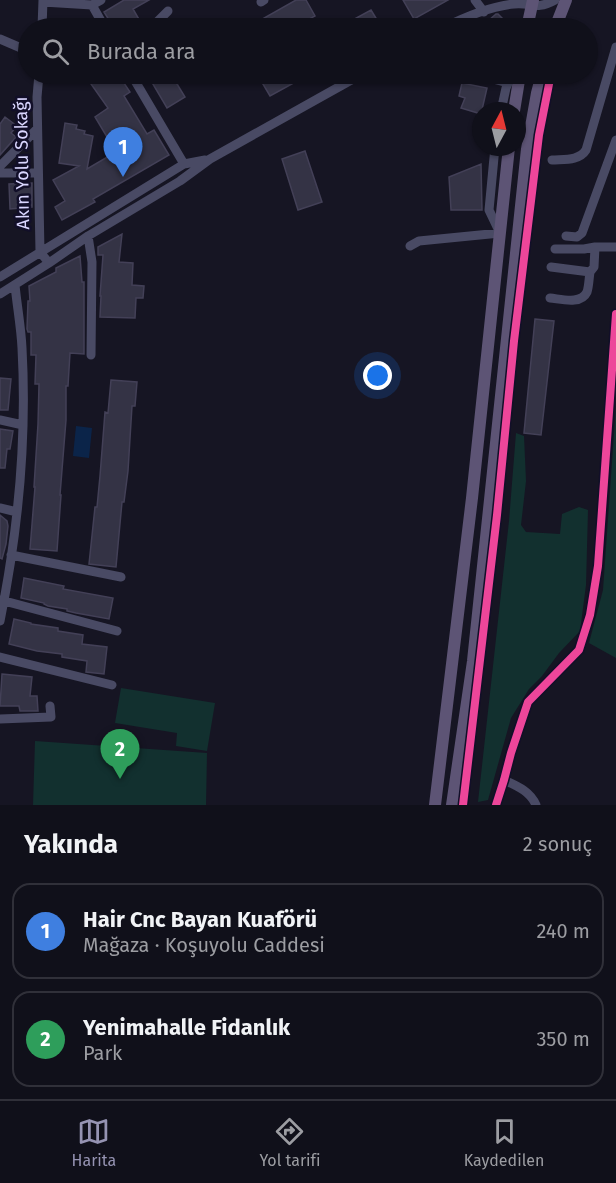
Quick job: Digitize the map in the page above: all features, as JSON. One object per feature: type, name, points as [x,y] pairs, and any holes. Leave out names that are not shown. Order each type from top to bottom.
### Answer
[{"type":"main road","points":[[559,18],[566,0]]},
{"type":"main road","points":[[528,18],[532,3]]},
{"type":"main road","points":[[515,102],[518,84]]},
{"type":"main road","points":[[452,805],[474,650],[527,149],[539,84]]},
{"type":"main road","points":[[435,805],[472,498],[508,156]]},
{"type":"street","points":[[42,18],[43,1],[92,5],[101,0]]},
{"type":"street","points":[[475,0],[484,12]]},
{"type":"street","points":[[484,12],[499,0]]},
{"type":"street","points":[[468,18],[500,6],[518,3],[545,6],[555,0]]},
{"type":"street","points":[[92,5],[99,18]]},
{"type":"street","points":[[162,18],[168,12]]},
{"type":"street","points":[[0,39],[18,47]]},
{"type":"street","points":[[552,160],[570,159],[584,154],[616,47]]},
{"type":"street","name":"Akın Yolu Sokağı","points":[[38,84],[40,252]]},
{"type":"street","points":[[137,84],[184,164]]},
{"type":"street","points":[[0,294],[88,236],[180,181],[210,159],[344,84]]},
{"type":"street","points":[[503,102],[508,84]]},
{"type":"street","points":[[0,166],[37,129]]},
{"type":"street","points":[[566,236],[577,237],[582,233],[616,141]]},
{"type":"street","points":[[410,246],[419,241],[500,233],[489,210],[494,156]]},
{"type":"street","points":[[0,276],[184,164],[210,159]]},
{"type":"street","points":[[0,173],[38,174]]},
{"type":"street","points":[[88,236],[92,262],[90,355]]},
{"type":"street","points":[[550,298],[570,301],[580,299],[585,295],[588,290],[590,272],[594,267],[594,247]]},
{"type":"street","points":[[555,249],[616,247]]},
{"type":"street","points":[[40,252],[50,263]]},
{"type":"street","points":[[551,267],[590,272]]},
{"type":"street","points":[[0,621],[17,512],[23,425],[22,347],[15,285]]},
{"type":"street","points":[[496,805],[510,753],[528,702],[579,650],[590,615],[598,566],[616,314]]},
{"type":"street","points":[[0,420],[23,425]]},
{"type":"street","points":[[0,508],[17,512]]},
{"type":"street","points":[[11,555],[121,577]]},
{"type":"street","points":[[2,600],[117,631]]},
{"type":"street","points":[[0,657],[112,685]]},
{"type":"street","points":[[0,720],[51,717],[50,706]]},
{"type":"street","points":[[504,780],[528,792],[536,805]]},
{"type":"green space","points":[[616,406],[616,658],[589,643],[603,590]]},
{"type":"green space","points":[[516,433],[524,436],[526,481],[521,525],[526,532],[560,534],[562,514],[579,507],[588,510],[586,585],[580,631],[529,689],[511,718],[488,800],[478,802],[509,521]]},
{"type":"green space","points":[[121,688],[215,703],[207,751],[176,746],[177,733],[115,723]]},
{"type":"green space","points":[[35,741],[207,753],[206,805],[33,805]]},
{"type":"water","points":[[76,426],[92,428],[89,458],[73,456]]},
{"type":"building","points":[[124,0],[149,0],[133,9],[138,18],[108,18],[104,12]]},
{"type":"building","points":[[296,0],[306,0],[315,16],[311,18],[264,18]]},
{"type":"building","points":[[403,0],[448,0],[416,18],[413,18]]},
{"type":"building","points":[[371,10],[376,18],[356,18]]},
{"type":"building","points":[[498,14],[502,18],[491,18]]},
{"type":"building","points":[[91,84],[125,84],[130,92],[124,96],[147,134],[154,130],[169,155],[93,199],[95,202],[62,220],[55,207],[65,201],[53,180],[79,166],[59,163],[65,123],[77,125],[76,129],[93,136],[87,169],[116,152],[95,117],[108,108]]},
{"type":"building","points":[[153,84],[177,84],[185,97],[167,108]]},
{"type":"building","points":[[263,84],[292,84],[270,96]]},
{"type":"building","points":[[462,84],[487,88],[484,102],[472,102],[472,111],[461,108],[465,98],[459,96]]},
{"type":"building","points":[[5,117],[17,126],[11,133],[16,137],[0,155],[0,124]]},
{"type":"building","points":[[305,151],[322,202],[298,210],[282,159]]},
{"type":"building","points":[[481,164],[482,210],[451,210],[449,177]]},
{"type":"building","points":[[32,183],[32,207],[10,209],[9,184]]},
{"type":"building","points":[[122,234],[119,262],[133,263],[132,285],[144,286],[143,298],[136,298],[135,318],[100,317],[103,255],[98,255],[98,247]]},
{"type":"building","points":[[80,256],[82,282],[84,282],[84,354],[70,353],[68,386],[66,386],[66,420],[57,551],[30,549],[39,384],[35,384],[36,355],[31,355],[31,332],[27,329],[29,286],[56,272],[56,268]]},
{"type":"building","points":[[535,319],[554,321],[541,435],[524,433]]},
{"type":"building","points":[[0,378],[11,379],[8,410],[0,410]]},
{"type":"building","points":[[111,380],[137,382],[135,406],[132,406],[128,471],[124,502],[122,502],[116,567],[89,564],[95,507],[97,507],[105,412],[108,413]]},
{"type":"building","points":[[0,429],[13,431],[10,449],[7,449],[5,468],[0,468]]},
{"type":"building","points":[[0,515],[7,521],[8,526],[2,559],[0,558]]},
{"type":"building","points":[[24,578],[64,586],[63,589],[113,598],[109,619],[67,611],[67,609],[21,598]]},
{"type":"building","points":[[14,619],[83,635],[82,644],[107,647],[104,674],[86,672],[87,661],[9,644]]},
{"type":"building","points":[[2,674],[32,677],[30,696],[37,696],[38,711],[20,711],[19,706],[0,706]]},
{"type":"cycle path","points":[[463,805],[497,515],[514,341],[539,135],[549,84]]},
{"type":"cycle path","points":[[496,805],[528,702],[579,650],[590,615],[598,566],[616,314]]},
{"type":"place","name":"Hair Cnc Bayan Kuaförü","points":[[123,177]]},
{"type":"place","name":"Yenimahalle Fidanlık","points":[[120,779]]}]
